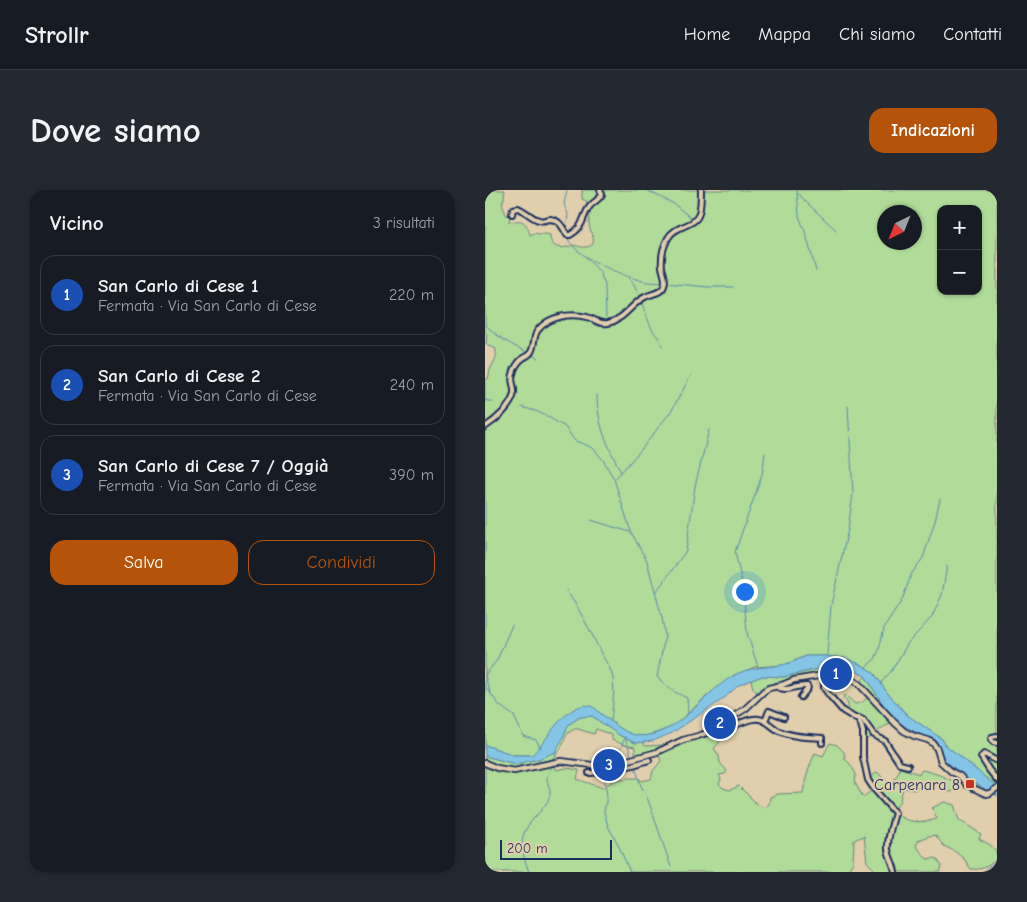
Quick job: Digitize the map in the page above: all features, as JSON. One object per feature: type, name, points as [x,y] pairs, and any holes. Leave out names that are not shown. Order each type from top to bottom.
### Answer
[{"type":"street","points":[[512,214],[513,209],[518,208],[541,222],[551,219],[559,223],[567,235],[570,235],[579,228],[591,205],[601,198],[603,194],[600,190]]},
{"type":"street","points":[[485,427],[509,405],[514,392],[512,384],[513,374],[519,362],[533,350],[537,330],[558,317],[589,317],[599,322],[608,323],[621,317],[645,297],[655,294],[663,288],[665,283],[662,255],[665,245],[674,230],[692,223],[699,215],[701,190]]},
{"type":"street","points":[[825,675],[825,688],[829,695],[861,725],[863,732],[863,757],[869,780],[895,814],[888,844],[888,852],[895,867],[895,872]]},
{"type":"street","points":[[485,764],[514,771],[561,761],[611,764],[657,752],[683,740],[715,730],[745,709],[769,688],[794,680],[825,675],[853,680],[859,684],[904,731],[933,743],[941,762],[952,772],[960,776],[967,785],[986,794],[997,788]]},
{"type":"street","points":[[776,686],[785,690],[807,686],[808,688],[801,697]]},
{"type":"street","points":[[765,721],[769,711],[785,717]]},
{"type":"street","points":[[715,730],[722,732],[736,725],[761,718],[773,728],[787,734],[823,738],[822,743]]},
{"type":"street","points":[[855,718],[863,720],[874,735],[885,742],[901,765],[908,766]]},
{"type":"street","points":[[997,736],[991,739],[997,743]]},
{"type":"street","points":[[997,761],[984,754],[981,757],[997,780]]},
{"type":"street","points":[[611,764],[615,769],[634,764],[638,765],[649,760]]},
{"type":"street","points":[[589,772],[603,771],[611,764]]},
{"type":"green space","points":[[485,190],[505,190],[502,203],[506,215],[510,216],[509,222],[523,222],[530,235],[534,233],[550,235],[552,243],[562,248],[574,245],[586,247],[593,244],[589,223],[590,208],[588,202],[582,199],[582,190],[997,190],[997,787],[946,746],[942,739],[907,715],[886,691],[874,673],[862,665],[845,658],[826,656],[806,656],[784,665],[755,667],[734,675],[708,695],[674,726],[656,733],[644,736],[625,732],[591,706],[556,726],[541,747],[532,755],[514,755],[485,745],[485,380],[488,379],[496,354],[495,348],[486,344],[487,334],[485,332]]},
{"type":"green space","points":[[824,668],[824,675],[803,678],[803,685],[793,688],[776,686],[760,695],[753,688],[751,680],[762,676],[783,677]]},
{"type":"green space","points":[[865,676],[886,709],[898,720],[863,740],[861,725],[851,716],[847,702],[843,698],[845,695],[855,704],[863,702],[869,695],[859,684]]},
{"type":"green space","points":[[592,716],[619,735],[635,743],[643,742],[645,746],[664,745],[715,730],[722,732],[719,743],[714,748],[719,756],[720,763],[727,771],[725,774],[719,775],[721,779],[719,784],[723,788],[730,790],[739,786],[756,803],[764,808],[769,804],[770,797],[778,794],[803,793],[807,773],[815,753],[823,756],[830,743],[837,745],[844,752],[845,759],[856,774],[855,783],[863,797],[874,789],[868,780],[877,772],[890,785],[894,786],[895,778],[900,768],[919,774],[922,770],[939,775],[955,783],[955,789],[952,792],[944,791],[940,785],[926,784],[918,786],[915,790],[903,788],[900,801],[894,811],[908,820],[926,821],[937,819],[932,808],[944,802],[954,805],[959,820],[981,834],[979,839],[996,851],[997,859],[985,867],[971,869],[964,859],[956,852],[944,846],[935,835],[919,840],[916,846],[927,859],[936,858],[942,866],[940,872],[877,872],[867,862],[864,836],[854,840],[853,862],[847,872],[485,872],[485,756],[515,764],[539,759],[563,738],[568,725],[580,717]],"holes":[[[574,729],[594,734],[596,729],[612,735],[612,740],[635,747],[635,758],[657,751],[661,761],[653,771],[651,779],[642,781],[638,778],[619,779],[603,788],[577,779],[579,770],[567,768],[555,770],[553,758],[560,750],[567,734]]]},
{"type":"water","points":[[806,656],[845,658],[862,665],[874,673],[886,691],[907,715],[942,739],[946,746],[997,787],[997,796],[966,778],[944,760],[937,743],[902,725],[886,709],[865,676],[848,667],[831,666],[783,677],[762,676],[739,685],[723,699],[672,733],[653,741],[635,743],[619,735],[592,716],[580,717],[568,725],[555,752],[539,759],[515,764],[485,756],[485,745],[514,755],[532,755],[562,718],[575,708],[585,705],[593,707],[619,727],[632,734],[646,736],[654,734],[665,730],[686,716],[713,691],[733,676],[751,669],[784,664]]},
{"type":"waterway","points":[[566,230],[568,214],[564,204],[567,190]]},
{"type":"waterway","points":[[646,190],[674,204],[692,219]]},
{"type":"waterway","points":[[797,190],[799,216],[816,271]]},
{"type":"waterway","points":[[799,194],[836,230]]},
{"type":"waterway","points":[[567,236],[570,243],[588,258],[599,264],[635,279],[662,283]]},
{"type":"waterway","points":[[586,257],[599,271],[605,285],[606,317]]},
{"type":"waterway","points":[[629,278],[637,290],[652,329],[662,346]]},
{"type":"waterway","points":[[666,283],[733,287]]},
{"type":"waterway","points":[[485,324],[503,339],[538,358]]},
{"type":"waterway","points":[[615,479],[672,410],[691,375]]},
{"type":"waterway","points":[[597,395],[601,426],[621,472]]},
{"type":"waterway","points":[[485,400],[493,402]]},
{"type":"waterway","points":[[827,655],[831,605],[848,529],[853,494],[848,406]]},
{"type":"waterway","points":[[522,407],[550,418],[565,427],[575,441],[594,449],[614,479],[631,532],[647,561],[662,618],[665,636],[657,677],[671,690],[687,698],[688,713]]},
{"type":"waterway","points":[[656,592],[686,551],[695,486],[709,430]]},
{"type":"waterway","points":[[758,667],[747,633],[743,587],[735,552],[762,475],[765,453]]},
{"type":"waterway","points":[[866,667],[875,659],[884,628],[902,600],[912,573],[923,558],[940,499]]},
{"type":"waterway","points":[[591,520],[630,532]]},
{"type":"waterway","points":[[881,683],[892,670],[908,643],[932,617],[942,595],[947,566]]},
{"type":"waterway","points":[[566,590],[609,666],[614,690],[611,722]]},
{"type":"waterway","points":[[485,675],[497,660],[512,625]]},
{"type":"waterway","points":[[485,676],[491,694]]},
{"type":"waterway","points":[[485,686],[499,705],[514,716],[523,736],[536,740],[541,748]]},
{"type":"waterway","points":[[612,761],[625,737]]},
{"type":"waterway","points":[[625,738],[634,763]]},
{"type":"waterway","points":[[554,761],[557,749]]},
{"type":"waterway","points":[[529,872],[523,853],[522,841],[526,829],[549,798],[550,791],[547,777],[553,765]]},
{"type":"waterway","points":[[611,765],[605,782],[607,796],[604,812],[608,826],[630,872]]},
{"type":"waterway","points":[[635,766],[671,867]]},
{"type":"waterway","points":[[983,872],[997,861]]},
{"type":"place","name":"San Carlo di Cese 1","points":[[836,674]]},
{"type":"place","name":"San Carlo di Cese 2","points":[[720,723]]},
{"type":"place","name":"San Carlo di Cese 7 / Oggià","points":[[609,765]]},
{"type":"place","name":"Carpenara 8","points":[[970,784]]}]
